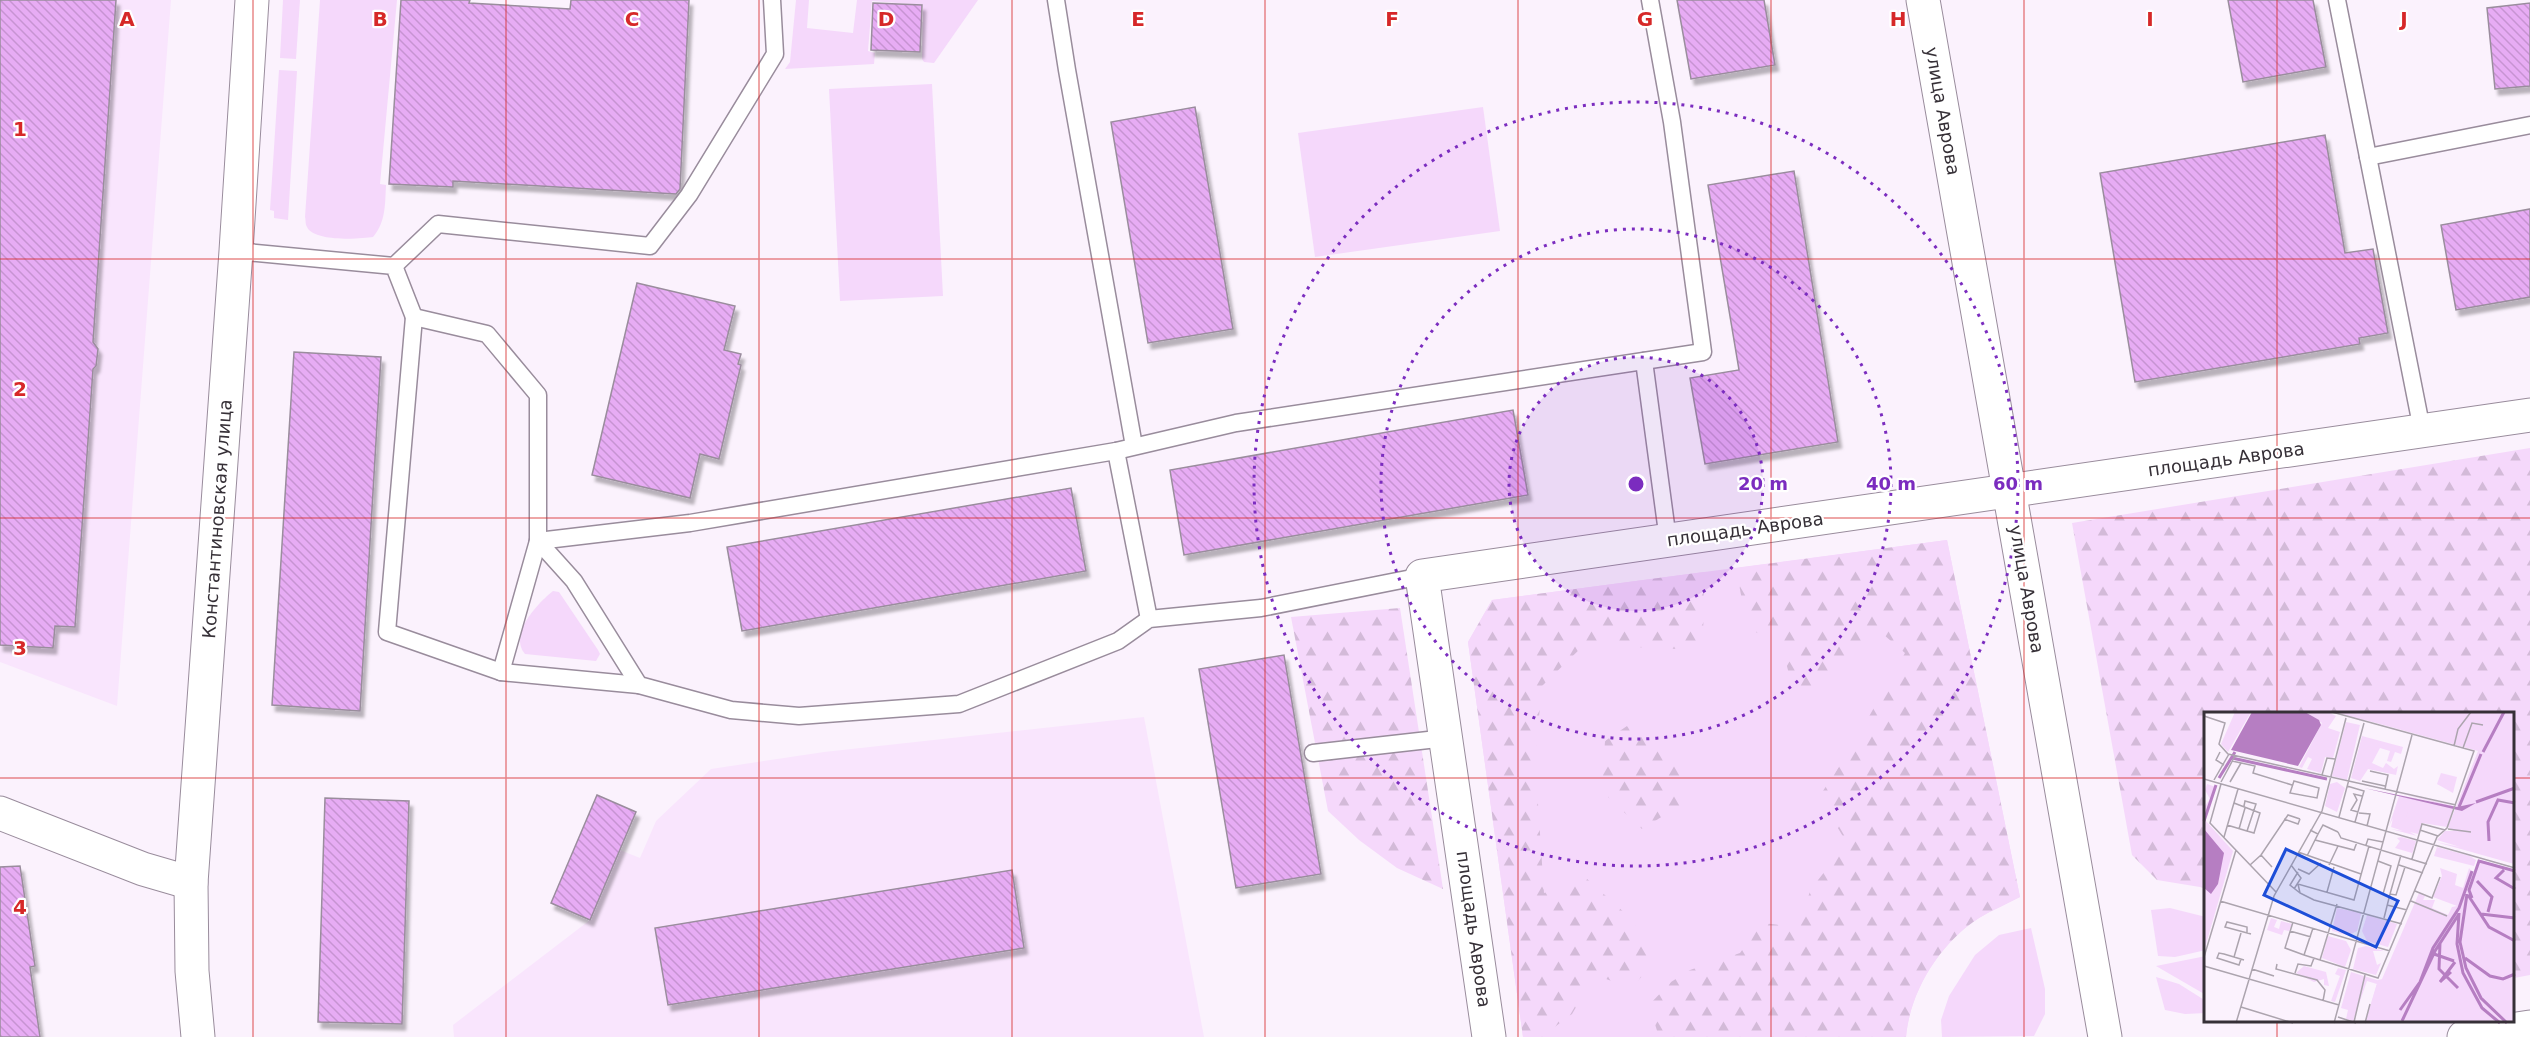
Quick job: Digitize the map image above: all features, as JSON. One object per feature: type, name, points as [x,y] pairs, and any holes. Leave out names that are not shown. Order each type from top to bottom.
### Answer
[{"type":"street","name":"Константиновская улица","points":[[198,1037],[192,971],[191,883],[252,0]]},
{"type":"street","name":"улица Аврова","points":[[1923,0],[2105,1037]]},
{"type":"street","name":"площадь Аврова","points":[[1489,1037],[1422,576],[2530,415]]},
{"type":"street","points":[[0,813],[143,869],[191,883]]},
{"type":"street","points":[[2464,1037],[2530,1027]]},
{"type":"lane","points":[[236,251],[394,266],[438,224],[650,246],[689,195],[775,54],[772,0]]},
{"type":"lane","points":[[1056,0],[1066,69],[1134,446]]},
{"type":"lane","points":[[538,541],[690,523],[1116,451],[1236,423],[1703,352],[1672,122],[1650,0]]},
{"type":"lane","points":[[2337,0],[2422,430]]},
{"type":"lane","points":[[2368,157],[2530,125]]},
{"type":"lane","points":[[394,266],[414,317],[387,632],[501,672],[639,685],[731,710],[799,716],[959,704],[1118,641],[1149,619],[1262,608],[1422,576]]},
{"type":"lane","points":[[414,317],[487,334],[538,395],[538,541],[501,672]]},
{"type":"lane","points":[[1644,362],[1668,540]]},
{"type":"lane","points":[[1116,451],[1149,619]]},
{"type":"lane","points":[[538,541],[574,581],[639,685]]},
{"type":"lane","points":[[1313,753],[1446,738]]},
{"type":"shaded area","points":[[0,0],[171,0],[117,706],[0,662]]},
{"type":"shaded area","points":[[1144,717],[1204,1037],[454,1037],[453,1025],[590,920],[620,850],[640,858],[656,821],[711,769],[824,752]]},
{"type":"green space","points":[[283,0],[300,0],[296,59],[280,58]]},
{"type":"green space","points":[[320,0],[397,0],[380,184],[386,185],[385,206],[383,219],[373,237],[348,239],[328,237],[311,232],[306,225]]},
{"type":"green space","points":[[796,0],[809,0],[807,28],[853,33],[857,0],[978,0],[934,63],[924,62],[922,59],[923,5],[872,1],[868,51],[875,53],[874,64],[785,69],[790,62]]},
{"type":"green space","points":[[279,70],[297,71],[288,220],[274,218],[274,211],[270,210]]},
{"type":"green space","points":[[932,84],[943,296],[840,301],[829,89]]},
{"type":"green space","points":[[1483,107],[1500,231],[1315,257],[1298,133]]},
{"type":"green space","points":[[2530,448],[2530,975],[2515,978],[2515,712],[2204,712],[2204,888],[2157,880],[2132,855],[2072,523]]},
{"type":"green space","points":[[1947,540],[2020,897],[1989,912],[1965,928],[1940,955],[1921,986],[1909,1020],[1906,1037],[1523,1037],[1468,642],[1492,600]]},
{"type":"green space","points":[[1947,540],[2020,897],[1989,912],[1965,928],[1940,955],[1921,986],[1909,1020],[1906,1037],[1659,1037],[1649,1005],[1671,982],[1690,970],[1740,953],[1762,923],[1797,927],[1811,889],[1847,843],[1819,797],[1850,750],[1905,653],[1877,629],[1797,705],[1782,647],[1747,627],[1736,568]]},
{"type":"green space","points":[[1704,572],[1703,650],[1584,645],[1542,686],[1535,759],[1544,893],[1586,878],[1627,915],[1661,956],[1631,988],[1595,975],[1572,1014],[1552,1029],[1556,1037],[1523,1037],[1468,642],[1492,600]]},
{"type":"green space","points":[[553,591],[559,592],[598,650],[600,654],[596,661],[525,654],[521,646],[522,628],[533,611]]},
{"type":"green space","points":[[1400,608],[1443,889],[1397,868],[1359,840],[1328,811],[1291,617]]},
{"type":"green space","points":[[1627,726],[1682,767],[1684,803],[1642,829],[1608,797],[1603,775],[1605,741]]},
{"type":"green space","points":[[2170,908],[2204,916],[2204,950],[2175,957],[2158,956],[2151,910]]},
{"type":"green space","points":[[2031,928],[2045,989],[2045,1014],[2034,1036],[1942,1037],[1941,1020],[1949,996],[1975,955],[1999,935]]},
{"type":"green space","points":[[2204,956],[2204,994],[2156,966]]},
{"type":"green space","points":[[2156,977],[2179,984],[2204,1000],[2204,1013],[2185,1014],[2165,1010]]},
{"type":"building","points":[[0,0],[116,0],[93,342],[98,349],[96,366],[93,369],[75,627],[55,626],[53,648],[0,645]]},
{"type":"building","points":[[401,0],[470,0],[469,3],[570,9],[571,0],[689,0],[680,189],[676,194],[453,181],[453,187],[389,184]]},
{"type":"building","points":[[1677,0],[1764,0],[1775,65],[1691,79]]},
{"type":"building","points":[[2228,0],[2313,0],[2326,67],[2243,82]]},
{"type":"building","points":[[873,3],[922,5],[920,52],[871,50]]},
{"type":"building","points":[[2530,3],[2530,86],[2495,89],[2487,8]]},
{"type":"building","points":[[1195,107],[1233,329],[1148,343],[1111,122]]},
{"type":"building","points":[[2325,135],[2345,253],[2373,249],[2388,333],[2359,338],[2360,344],[2135,382],[2100,173]]},
{"type":"building","points":[[1794,171],[1838,442],[1705,464],[1690,378],[1739,370],[1708,185]]},
{"type":"building","points":[[2530,209],[2530,297],[2456,310],[2441,225]]},
{"type":"building","points":[[637,283],[735,306],[724,350],[741,354],[738,364],[741,365],[719,459],[700,454],[690,498],[592,475]]},
{"type":"building","points":[[294,352],[381,357],[360,711],[272,705]]},
{"type":"building","points":[[1513,410],[1528,495],[1184,555],[1170,470]]},
{"type":"building","points":[[1071,488],[1086,571],[742,631],[727,547]]},
{"type":"building","points":[[1284,655],[1321,874],[1236,888],[1199,669]]},
{"type":"building","points":[[597,795],[636,812],[590,920],[551,903]]},
{"type":"building","points":[[325,798],[409,801],[402,1024],[318,1022]]},
{"type":"building","points":[[20,866],[35,966],[30,967],[40,1037],[0,1037],[0,867]]},
{"type":"building","points":[[1012,870],[1024,948],[668,1005],[655,928]]}]
